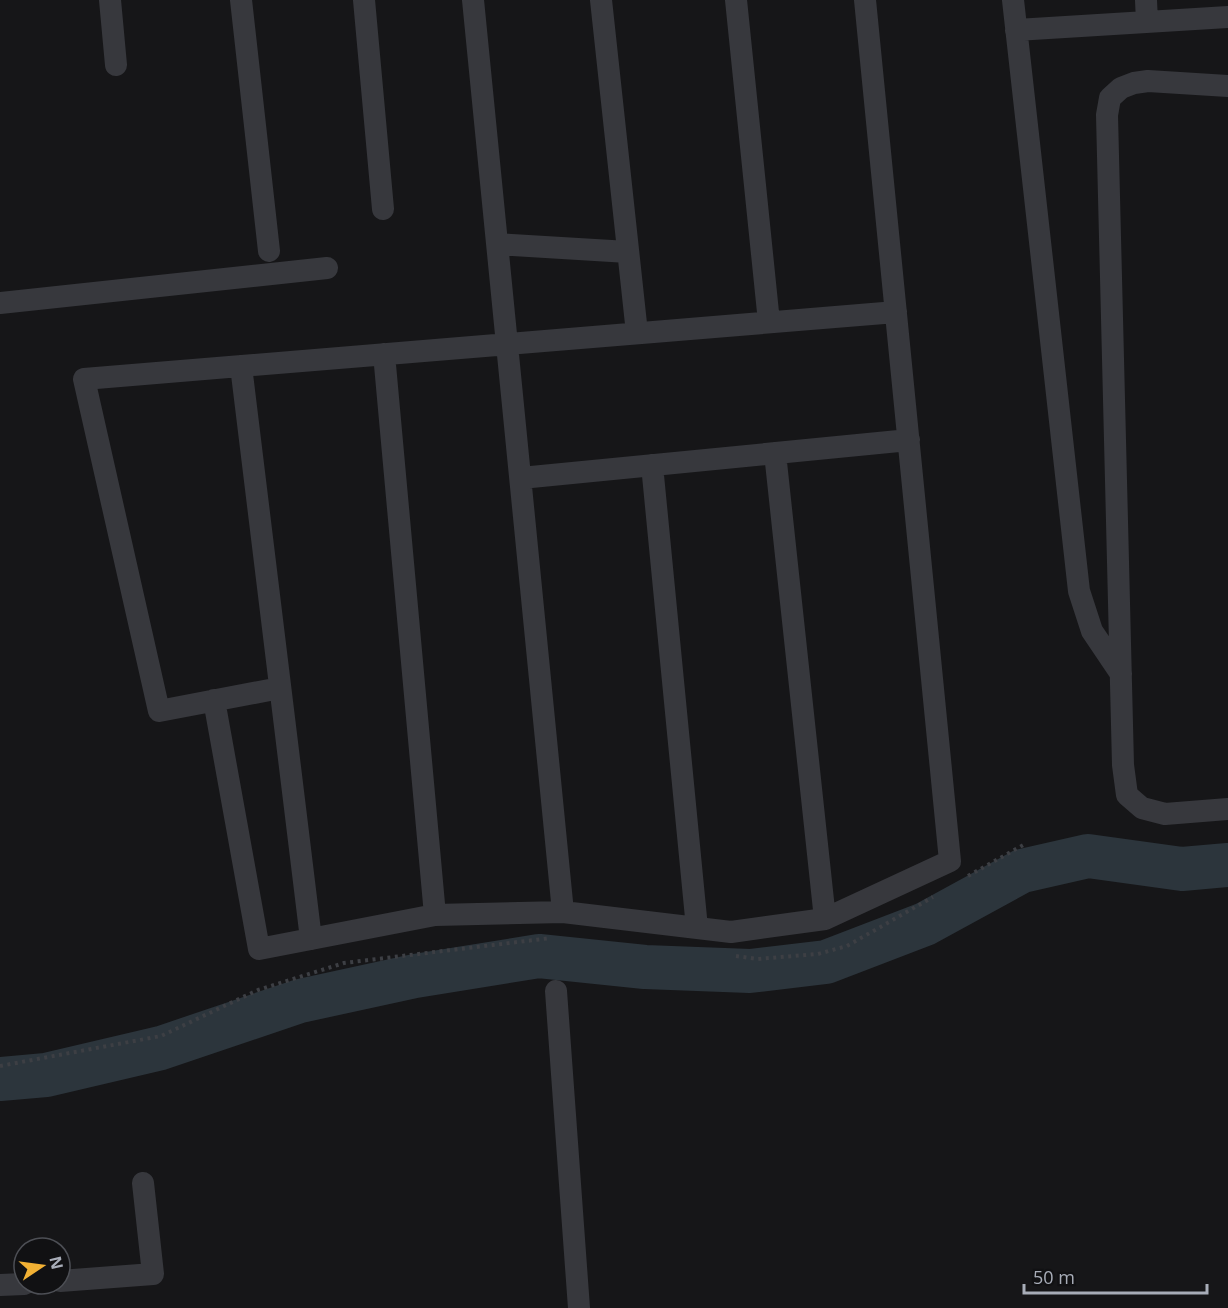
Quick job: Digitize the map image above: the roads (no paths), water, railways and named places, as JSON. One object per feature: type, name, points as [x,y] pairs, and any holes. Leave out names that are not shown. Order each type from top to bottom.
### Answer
[{"type":"street","points":[[110,0],[116,65]]},
{"type":"street","points":[[241,0],[269,251]]},
{"type":"street","points":[[364,0],[383,209]]},
{"type":"street","points":[[473,0],[563,912]]},
{"type":"street","points":[[601,0],[637,333]]},
{"type":"street","points":[[736,0],[769,322]]},
{"type":"street","points":[[214,700],[259,949],[435,915],[563,912],[732,932],[825,919],[950,861],[865,0]]},
{"type":"street","points":[[1013,0],[1079,591],[1092,631],[1121,674]]},
{"type":"street","points":[[1016,30],[1147,11],[1228,17]]},
{"type":"street","points":[[1228,86],[1148,81],[1134,83],[1121,88],[1110,98],[1107,115],[1121,674],[1127,795],[1142,807],[1165,814],[1228,809]]},
{"type":"street","points":[[497,244],[628,252]]},
{"type":"street","points":[[0,303],[327,268]]},
{"type":"street","points":[[280,688],[159,711],[84,379],[896,312]]},
{"type":"street","points":[[384,354],[435,915]]},
{"type":"street","points":[[241,366],[311,939]]},
{"type":"street","points":[[521,478],[909,440]]},
{"type":"street","points":[[776,453],[825,919]]},
{"type":"street","points":[[652,465],[697,928]]},
{"type":"street","points":[[556,991],[579,1308]]},
{"type":"street","points":[[72,1280],[153,1274],[143,1183]]},
{"type":"waterway","points":[[0,1079],[46,1075],[161,1048],[300,1001],[415,976],[539,956],[645,967],[750,971],[826,962],[925,924],[1022,871],[1088,856],[1182,869],[1228,865]]}]
